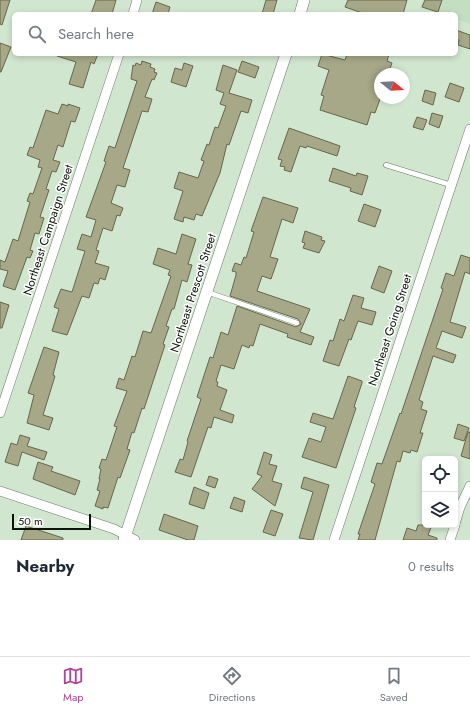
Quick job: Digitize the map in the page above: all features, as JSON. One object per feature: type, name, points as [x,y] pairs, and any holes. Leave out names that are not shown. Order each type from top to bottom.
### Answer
[{"type":"street","points":[[133,12],[137,0]]},
{"type":"street","points":[[301,12],[304,0]]},
{"type":"street","name":"Northeast Campaign Street","points":[[0,413],[118,56]]},
{"type":"street","name":"Northeast Prescott Street","points":[[129,538],[207,292],[285,56]]},
{"type":"street","name":"Northeast Going Street","points":[[334,540],[470,128]]},
{"type":"street","points":[[458,514],[470,486]]},
{"type":"street","points":[[0,491],[114,529],[129,538]]},
{"type":"street","points":[[450,540],[454,528]]},
{"type":"lane","points":[[386,165],[451,185]]},
{"type":"lane","points":[[207,292],[297,323]]},
{"type":"shaded area","points":[[423,0],[470,0],[470,24],[458,20],[458,12],[433,12],[420,8]]},
{"type":"building","points":[[0,0],[10,0],[2,25],[0,24]]},
{"type":"building","points":[[96,0],[116,0],[113,12],[92,12]]},
{"type":"building","points":[[266,0],[277,0],[274,12],[263,12]]},
{"type":"building","points":[[348,0],[407,0],[404,12],[359,12],[345,7]]},
{"type":"building","points":[[425,0],[442,0],[438,12],[422,7]]},
{"type":"building","points":[[156,2],[170,7],[169,12],[153,12]]},
{"type":"building","points":[[458,31],[470,35],[470,49],[458,45]]},
{"type":"building","points":[[0,43],[11,47],[1,72],[0,72]]},
{"type":"building","points":[[57,56],[97,56],[94,64],[91,62],[83,88],[69,84],[76,62]]},
{"type":"building","points":[[321,56],[330,56],[345,60],[346,56],[388,56],[387,61],[392,63],[390,68],[374,68],[374,104],[378,104],[375,113],[371,112],[367,125],[320,110],[324,96],[321,95],[329,70],[318,66]]},
{"type":"building","points":[[142,61],[151,64],[150,67],[155,69],[154,72],[157,73],[154,80],[152,79],[145,97],[152,99],[148,112],[142,111],[123,168],[130,170],[125,187],[117,185],[111,203],[123,208],[120,216],[117,215],[112,231],[103,228],[96,250],[99,251],[95,263],[109,267],[105,280],[100,278],[98,284],[94,283],[89,298],[82,296],[67,335],[52,331],[59,309],[54,307],[61,289],[72,292],[85,251],[77,249],[82,234],[91,237],[96,220],[86,217],[106,162],[104,161],[109,146],[115,148],[137,81],[131,79],[133,65],[135,66],[136,63],[141,65]]},
{"type":"building","points":[[242,61],[259,67],[255,78],[238,72]]},
{"type":"building","points":[[184,63],[193,66],[186,87],[171,82],[175,68],[182,70]]},
{"type":"building","points":[[223,65],[237,70],[229,93],[252,100],[248,113],[241,111],[229,145],[227,144],[220,173],[202,216],[196,214],[194,220],[184,217],[183,222],[174,219],[183,191],[174,188],[179,172],[198,178],[204,161],[201,160],[207,144],[209,145],[215,127],[218,128],[226,106],[220,104],[224,93],[216,90]]},
{"type":"building","points":[[450,83],[464,88],[459,102],[445,97]]},
{"type":"building","points":[[425,90],[436,93],[433,105],[422,101]]},
{"type":"building","points":[[62,104],[68,106],[68,104],[80,108],[75,122],[71,121],[63,147],[58,145],[53,160],[60,162],[56,172],[52,171],[46,189],[49,190],[40,217],[44,218],[39,234],[35,233],[30,250],[33,251],[30,258],[27,257],[15,290],[3,286],[8,271],[0,269],[0,260],[5,262],[13,239],[18,241],[30,202],[27,201],[30,193],[33,194],[42,168],[38,167],[40,160],[27,155],[30,147],[33,148],[46,110],[58,114]]},
{"type":"building","points":[[432,113],[443,116],[439,128],[429,124]]},
{"type":"building","points":[[417,117],[427,120],[423,130],[413,127]]},
{"type":"building","points":[[289,128],[340,146],[337,156],[307,146],[306,148],[300,146],[291,172],[284,170],[285,167],[280,166],[282,160],[278,159]]},
{"type":"building","points":[[333,168],[356,176],[357,173],[368,176],[362,195],[350,191],[351,188],[329,181]]},
{"type":"building","points":[[263,197],[298,208],[293,223],[282,219],[270,257],[278,259],[271,279],[262,276],[257,291],[310,309],[300,332],[314,337],[311,345],[287,337],[288,334],[260,324],[253,346],[250,345],[249,348],[242,345],[234,369],[221,365],[216,381],[218,382],[217,386],[227,390],[220,410],[234,415],[232,423],[214,417],[211,428],[208,427],[191,477],[175,472],[180,459],[183,460],[187,441],[201,399],[197,397],[210,357],[213,358],[221,332],[228,335],[237,306],[296,327],[301,324],[298,319],[230,296],[236,275],[236,272],[232,271],[235,263],[241,265],[244,257],[246,258],[254,232],[251,231]]},
{"type":"building","points":[[364,204],[381,210],[375,227],[358,221]]},
{"type":"building","points":[[305,231],[322,237],[321,240],[325,241],[319,253],[303,248],[305,243],[302,242]]},
{"type":"building","points":[[182,234],[196,239],[188,264],[192,265],[187,282],[182,280],[174,309],[172,309],[166,326],[169,327],[163,344],[165,345],[144,409],[142,408],[134,433],[132,432],[127,449],[130,450],[120,478],[118,477],[108,508],[103,507],[103,509],[95,506],[100,491],[97,490],[101,469],[99,468],[102,459],[106,460],[117,427],[114,426],[127,391],[116,388],[119,378],[124,380],[132,356],[135,357],[143,331],[151,333],[171,276],[168,275],[170,270],[153,264],[158,248],[176,254]]},
{"type":"building","points":[[461,255],[470,258],[470,274],[465,272],[450,322],[466,327],[462,338],[442,331],[436,348],[456,355],[453,363],[433,356],[419,400],[423,402],[421,409],[427,411],[420,433],[423,433],[417,452],[411,450],[410,453],[403,451],[400,462],[397,461],[375,540],[358,540],[360,534],[358,534],[375,484],[371,482],[377,463],[382,464],[400,413],[401,414],[443,289],[441,288],[446,273],[454,276]]},
{"type":"building","points":[[379,266],[392,271],[384,293],[371,288]]},
{"type":"building","points":[[353,295],[364,298],[361,308],[376,312],[372,325],[358,321],[351,340],[349,339],[339,366],[323,361],[330,340],[333,341],[340,319],[344,321]]},
{"type":"building","points":[[0,302],[9,305],[2,328],[0,328]]},
{"type":"building","points":[[44,347],[59,352],[53,375],[55,376],[43,415],[53,418],[49,430],[27,423],[34,395],[28,393]]},
{"type":"building","points":[[348,376],[362,381],[362,383],[354,407],[356,408],[336,468],[302,457],[309,438],[321,442],[326,427],[310,422],[313,413],[333,419]]},
{"type":"building","points":[[458,424],[469,428],[464,441],[454,438]]},
{"type":"building","points":[[468,432],[470,432],[470,459],[461,456]]},
{"type":"building","points":[[20,435],[30,438],[27,446],[47,452],[44,460],[22,452],[18,466],[5,462],[11,443],[17,445]]},
{"type":"building","points":[[264,452],[272,455],[269,464],[277,466],[272,481],[282,484],[275,506],[252,489],[262,476],[257,474]]},
{"type":"building","points":[[38,462],[53,467],[51,471],[80,481],[75,495],[33,479]]},
{"type":"building","points":[[209,476],[218,479],[215,488],[206,485]]},
{"type":"building","points":[[304,477],[329,485],[313,540],[299,538],[313,492],[301,488]]},
{"type":"building","points":[[194,487],[209,493],[204,509],[189,504]]},
{"type":"building","points":[[234,497],[245,501],[242,512],[230,508]]},
{"type":"building","points":[[271,510],[283,514],[275,536],[263,532]]},
{"type":"building","points":[[164,514],[198,526],[194,540],[188,540],[159,530]]},
{"type":"building","points":[[418,525],[422,525],[422,528],[431,528],[428,535],[437,538],[437,540],[403,540],[407,528],[416,531]]},
{"type":"building","points":[[26,526],[63,538],[63,540],[21,540]]}]
